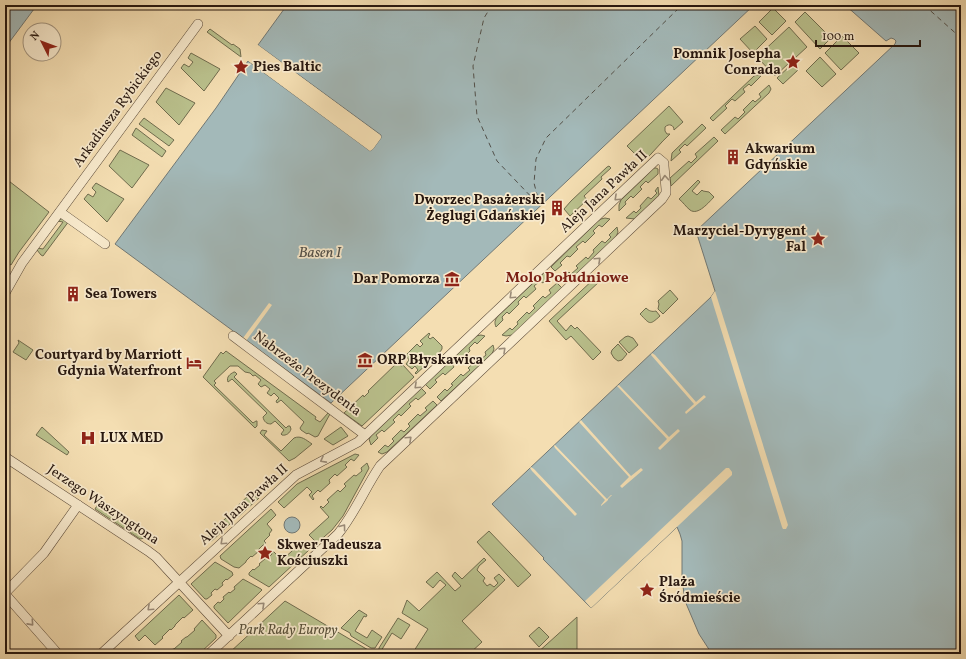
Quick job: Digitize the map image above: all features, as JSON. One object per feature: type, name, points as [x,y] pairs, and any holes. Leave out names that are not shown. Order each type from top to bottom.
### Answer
[{"type":"street","name":"Arkadiusza Rybickiego","points":[[5,294],[22,263],[198,24]]},
{"type":"street","name":"Aleja Jana Pawła II","points":[[180,583],[264,503],[296,475],[358,442],[658,158],[662,162],[664,166],[665,196],[380,466],[338,534],[229,636]]},
{"type":"street","points":[[60,212],[105,244]]},
{"type":"street","name":"Nabrzeże Prezydenta","points":[[233,336],[365,435]]},
{"type":"street","name":"Jerzego Waszyngtona","points":[[5,457],[156,557],[229,636]]},
{"type":"street","points":[[58,654],[5,593],[44,553],[78,505]]},
{"type":"street","points":[[101,654],[180,583]]},
{"type":"street","points":[[209,654],[229,636]]},
{"type":"green space","points":[[773,8],[786,21],[772,35],[759,22]]},
{"type":"green space","points":[[805,12],[831,38],[820,49],[795,22]]},
{"type":"green space","points":[[755,26],[767,39],[753,53],[740,39]]},
{"type":"green space","points":[[789,27],[807,47],[795,58],[793,56],[787,61],[789,63],[775,76],[757,57]]},
{"type":"green space","points":[[210,29],[240,49],[241,57],[207,32]]},
{"type":"green space","points":[[842,36],[859,53],[841,70],[825,53]]},
{"type":"green space","points":[[191,53],[220,69],[204,91],[181,68],[184,64],[189,67],[193,62],[188,58]]},
{"type":"green space","points":[[820,57],[836,74],[822,87],[806,71]]},
{"type":"green space","points":[[791,65],[798,70],[783,84],[777,78]]},
{"type":"green space","points":[[754,76],[761,76],[751,86],[749,84],[743,89],[745,92],[735,101],[732,99],[725,106],[727,108],[713,121],[710,118]]},
{"type":"green space","points":[[769,85],[771,89],[769,93],[725,134],[721,130],[735,117],[738,119],[745,112],[743,110],[753,100],[755,102],[761,97],[759,94]]},
{"type":"green space","points":[[166,88],[195,103],[179,125],[156,102]]},
{"type":"green space","points":[[669,106],[683,122],[674,130],[671,125],[665,127],[667,134],[670,134],[643,162],[627,146]]},
{"type":"green space","points":[[144,118],[174,140],[169,146],[139,124]]},
{"type":"green space","points":[[702,124],[706,128],[687,146],[685,144],[679,150],[681,152],[671,161],[672,153]]},
{"type":"green space","points":[[136,128],[166,151],[162,157],[132,135]]},
{"type":"green space","points":[[714,137],[718,141],[671,186],[670,178],[689,161],[691,163],[697,157],[695,154]]},
{"type":"green space","points":[[120,150],[149,165],[132,188],[109,166]]},
{"type":"green space","points":[[609,166],[611,168],[601,177],[602,179],[584,196],[587,200],[570,216],[564,209]]},
{"type":"green space","points":[[654,168],[658,169],[658,174],[648,183],[646,181],[640,187],[642,189],[633,198],[631,196],[619,211],[621,200]]},
{"type":"green space","points":[[5,178],[49,212],[11,265],[5,261]]},
{"type":"green space","points":[[698,180],[700,182],[692,191],[697,195],[702,190],[709,192],[714,197],[700,210],[693,211],[679,199]]},
{"type":"green space","points":[[96,183],[124,199],[107,222],[84,199],[88,194],[93,197],[96,192],[92,188]]},
{"type":"green space","points":[[658,187],[659,196],[635,219],[626,218],[634,211],[636,213],[648,197],[651,199],[657,193],[655,191]]},
{"type":"green space","points":[[63,218],[69,221],[43,256],[41,255],[37,248],[43,249],[63,222],[57,221]]},
{"type":"green space","points":[[605,218],[610,219],[602,227],[599,225],[593,231],[595,233],[585,243],[583,241],[576,247],[578,249],[570,257],[567,256],[560,263],[562,265],[555,271],[551,267],[598,221]]},
{"type":"green space","points":[[617,227],[618,232],[616,237],[566,284],[562,279],[569,272],[571,274],[578,268],[576,266],[586,257],[588,259],[594,252],[593,250],[602,241],[605,243],[611,237],[609,235]]},
{"type":"green space","points":[[546,271],[550,275],[543,283],[540,281],[534,286],[536,289],[526,298],[524,296],[518,302],[519,304],[509,314],[507,312],[502,317],[503,320],[496,327],[495,321],[498,316]]},
{"type":"green space","points":[[596,277],[600,281],[557,321],[566,331],[571,325],[575,329],[577,327],[601,352],[593,360],[571,336],[566,340],[549,321]]},
{"type":"green space","points":[[557,283],[562,288],[512,335],[502,335],[510,328],[512,330],[518,324],[517,322],[527,312],[529,314],[535,308],[533,306],[543,296],[545,298],[551,293],[549,290]]},
{"type":"green space","points":[[670,290],[678,299],[663,314],[658,309],[658,301]]},
{"type":"green space","points":[[646,308],[651,311],[656,311],[660,316],[654,321],[648,322],[640,314]]},
{"type":"green space","points":[[429,333],[430,334],[428,337],[430,339],[433,337],[442,346],[442,349],[416,374],[415,373],[418,370],[415,366],[412,369],[406,364],[409,360],[407,357],[403,360],[402,359],[417,344],[420,347],[423,344],[420,341]]},
{"type":"green space","points":[[476,336],[485,336],[477,344],[475,342],[469,348],[470,351],[461,360],[458,358],[452,364],[454,367],[445,375],[443,373],[435,380],[437,382],[430,389],[425,384]]},
{"type":"green space","points":[[628,336],[633,338],[638,345],[629,353],[619,342]]},
{"type":"green space","points":[[18,340],[33,350],[26,360],[13,352],[19,343]]},
{"type":"green space","points":[[618,344],[627,354],[622,360],[618,361],[611,353]]},
{"type":"green space","points":[[493,345],[494,349],[492,354],[441,401],[437,397],[445,389],[447,391],[453,385],[451,384],[461,374],[463,376],[470,370],[468,368],[478,359],[480,360],[486,355],[485,352]]},
{"type":"green space","points":[[226,351],[316,417],[315,419],[320,422],[328,413],[330,414],[318,436],[315,437],[301,430],[300,428],[304,422],[281,400],[277,403],[276,401],[279,398],[274,393],[271,396],[267,393],[270,389],[265,385],[261,387],[258,384],[261,380],[255,375],[253,376],[250,373],[245,372],[238,366],[230,366],[214,381],[216,383],[214,385],[253,423],[257,421],[257,426],[255,428],[203,377],[221,352],[223,354]]},
{"type":"green space","points":[[399,361],[399,364],[401,366],[403,365],[414,377],[362,426],[344,413],[363,395],[364,397],[369,392],[368,391]]},
{"type":"green space","points":[[234,372],[237,374],[234,377],[286,428],[290,426],[291,429],[289,433],[282,435],[281,434],[284,430],[275,421],[268,424],[263,417],[267,413],[232,379],[228,382],[228,377]]},
{"type":"green space","points":[[421,388],[426,393],[418,400],[416,398],[409,404],[411,406],[401,416],[399,414],[393,420],[395,422],[384,432],[382,430],[376,435],[378,438],[371,445],[369,439],[371,436]]},
{"type":"green space","points":[[433,401],[437,405],[387,452],[382,454],[378,452],[385,445],[388,447],[394,441],[392,439],[401,430],[404,432],[410,426],[408,424],[418,414],[420,416],[427,410],[425,408]]},
{"type":"green space","points":[[42,427],[69,452],[67,455],[36,435]]},
{"type":"green space","points":[[341,427],[348,436],[333,445],[324,439]]},
{"type":"green space","points":[[262,430],[267,431],[264,435],[281,451],[294,438],[297,437],[303,438],[312,444],[289,461],[260,433]]},
{"type":"green space","points":[[355,454],[359,455],[354,461],[351,459],[345,465],[347,467],[337,476],[335,474],[329,480],[330,483],[320,492],[318,490],[312,496],[314,499],[313,500],[309,495],[312,492],[307,487],[284,508],[278,502],[297,484]]},
{"type":"green space","points":[[367,463],[369,468],[343,516],[332,530],[317,543],[309,535],[329,517],[320,507],[321,506],[323,508],[329,502],[327,500],[338,490],[340,492],[346,486],[344,484],[354,475],[356,476],[362,471],[361,468]]},
{"type":"green space","points":[[250,494],[259,498],[238,517],[231,512]]},
{"type":"green space","points":[[98,504],[147,536],[140,539],[95,509]]},
{"type":"green space","points":[[271,509],[276,515],[267,524],[272,530],[269,534],[270,535],[264,541],[266,543],[258,550],[259,551],[252,557],[251,556],[239,568],[234,567],[221,559],[220,556]]},
{"type":"green space","points":[[226,518],[232,522],[212,541],[207,538],[213,530]]},
{"type":"green space","points":[[489,531],[531,575],[518,587],[477,542]]},
{"type":"green space","points":[[302,542],[309,550],[269,587],[249,575],[253,569],[254,570],[272,554],[271,552],[273,551],[282,560]]},
{"type":"green space","points":[[484,558],[486,560],[477,570],[485,578],[483,581],[487,586],[490,584],[494,587],[498,583],[494,578],[499,574],[505,580],[462,621],[482,642],[469,654],[412,654],[428,629],[402,613],[407,600],[419,611],[446,585],[440,580],[433,588],[426,582],[437,572],[455,591],[461,586],[452,576],[455,572],[462,579]]},
{"type":"green space","points":[[215,562],[232,572],[233,575],[227,580],[226,579],[222,583],[223,585],[217,590],[215,589],[211,593],[212,595],[205,599],[191,584]]},
{"type":"green space","points":[[243,579],[262,590],[228,623],[214,608],[214,606],[218,602],[220,603],[224,599],[223,597],[235,589],[234,587]]},
{"type":"green space","points":[[179,595],[193,610],[184,618],[183,617],[155,645],[145,635],[139,641],[135,636]]},
{"type":"green space","name":"Park Rady Europy","points":[[285,601],[375,654],[228,654]]},
{"type":"green space","points":[[359,610],[367,615],[366,617],[364,616],[355,631],[367,638],[372,630],[382,637],[375,648],[371,648],[341,628]]},
{"type":"green space","points":[[577,617],[577,654],[536,654]]},
{"type":"green space","points":[[398,618],[410,625],[401,639],[392,633],[381,651],[385,654],[381,654],[379,652],[379,648]]},
{"type":"green space","points":[[202,620],[216,635],[216,638],[199,654],[167,654],[195,630],[194,629]]},
{"type":"green space","points":[[539,627],[549,637],[539,647],[529,636]]},
{"type":"water","points":[[5,5],[37,5],[24,22],[22,22],[22,25],[5,48]]},
{"type":"water","name":"Basen I","points":[[287,5],[754,5],[331,403],[115,244],[216,108],[248,61],[370,151],[381,138],[381,135],[258,45]]},
{"type":"water","points":[[845,5],[961,5],[961,654],[712,654],[699,634],[685,601],[682,579],[682,541],[677,527],[591,608],[492,504],[711,297],[715,291],[696,231],[895,44],[896,41],[894,39],[891,38],[886,41]]},
{"type":"water","points":[[289,517],[295,517],[300,522],[298,531],[295,533],[289,533],[284,528],[284,522]]},
{"type":"pier","points":[[258,45],[381,136],[373,149],[370,151],[247,60],[370,148],[379,137],[257,46]]},
{"type":"pier","points":[[715,291],[788,525],[786,529],[783,529],[782,527],[711,297]]},
{"type":"pier","points":[[269,303],[272,305],[246,341],[243,338]]},
{"type":"pier","points":[[652,353],[696,402],[704,395],[706,397],[686,414],[685,412],[694,404],[651,355]]},
{"type":"pier","points":[[619,385],[669,437],[678,429],[680,431],[660,450],[658,448],[667,439],[617,386]]},
{"type":"pier","points":[[581,420],[631,476],[641,468],[643,470],[622,488],[620,486],[629,477],[579,422]]},
{"type":"pier","points":[[555,445],[607,499],[612,495],[606,502],[601,506],[605,500],[555,448]]},
{"type":"pier","points":[[531,467],[577,514],[575,516],[532,471],[530,468]]},
{"type":"pier","points":[[726,468],[729,468],[732,475],[591,608],[585,601]]},
{"type":"ferry route","points":[[492,5],[484,18],[473,66],[477,116],[497,161],[539,205]]},
{"type":"ferry route","points":[[540,206],[534,183],[536,159],[546,138],[682,5]]},
{"type":"ferry route","points":[[924,5],[961,38]]},
{"type":"place","name":"Pomnik Josepha Conrada","points":[[793,62]]},
{"type":"place","name":"Pies Baltic","points":[[241,67]]},
{"type":"place","name":"Akwarium Gdyńskie","points":[[733,157]]},
{"type":"place","name":"Dworzec Pasażerski Żeglugi Gdańskiej","points":[[557,208]]},
{"type":"place","name":"Marzyciel-Dyrygent Fal","points":[[818,239]]},
{"type":"place","name":"Dar Pomorza","points":[[452,279]]},
{"type":"place","name":"Sea Towers","points":[[73,294]]},
{"type":"place","name":"ORP Błyskawica","points":[[365,360]]},
{"type":"place","name":"Courtyard by Marriott Gdynia Waterfront","points":[[194,363]]},
{"type":"place","name":"LUX MED","points":[[88,438]]},
{"type":"place","name":"Skwer Tadeusza Kościuszki","points":[[265,553]]},
{"type":"place","name":"Plaża Śródmieście","points":[[647,590]]},
{"type":"district","name":"Molo Południowe","points":[[567,278]]}]
